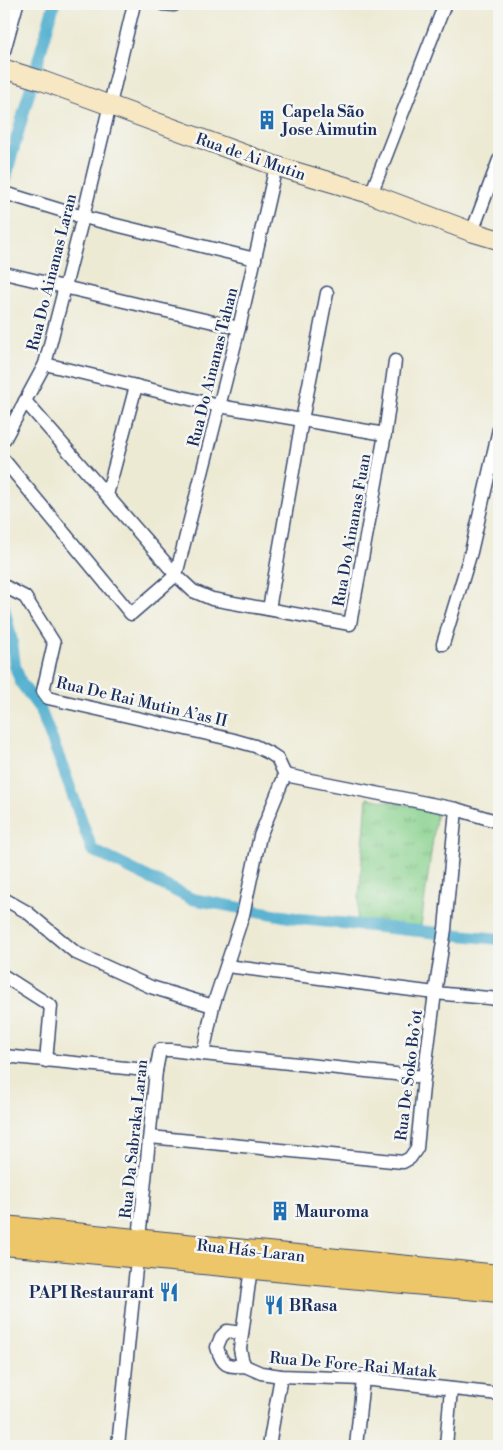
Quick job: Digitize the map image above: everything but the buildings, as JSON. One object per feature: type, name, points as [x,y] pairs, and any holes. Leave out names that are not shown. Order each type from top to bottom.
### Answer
[{"type":"main road","name":"Rua Hás-Laran","points":[[4,1226],[138,1239],[263,1263],[499,1292]]},
{"type":"main road","name":"Rua Hás-Laran","points":[[4,1245],[138,1259],[263,1263],[499,1275]]},
{"type":"street","points":[[4,51],[17,4]]},
{"type":"street","name":"Rua Do Ainanas Laran","points":[[4,440],[45,364],[83,217],[134,4]]},
{"type":"street","points":[[162,4],[168,6],[175,4]]},
{"type":"street","points":[[371,194],[445,4]]},
{"type":"street","name":"Rua de Ai Mutin","points":[[12,72],[43,81],[276,166],[371,194],[472,232],[499,240]]},
{"type":"street","points":[[472,232],[499,160]]},
{"type":"street","name":"Rua Do Ainanas Tahan","points":[[176,575],[239,328],[276,166]]},
{"type":"street","points":[[11,195],[83,217],[255,259]]},
{"type":"street","points":[[4,273],[239,328]]},
{"type":"street","points":[[269,609],[302,420],[327,293]]},
{"type":"street","points":[[385,434],[395,361]]},
{"type":"street","name":"Rua Do Ainanas Fuan","points":[[25,401],[176,575],[193,591],[212,599],[350,624],[385,434],[219,406],[45,364]]},
{"type":"street","points":[[107,495],[136,386]]},
{"type":"street","points":[[443,644],[471,552],[499,429]]},
{"type":"street","points":[[4,460],[131,614],[176,575]]},
{"type":"street","name":"Rua De Rai Mutin A’as II","points":[[6,586],[25,597],[54,643],[43,691],[48,698],[255,746],[277,758],[285,775]]},
{"type":"street","points":[[424,1077],[203,1054],[213,1006],[243,915],[260,836],[285,775],[456,809],[499,822]]},
{"type":"street","name":"Rua De Soko Bo’ot","points":[[150,1137],[403,1162],[410,1158],[417,1148],[435,993],[446,929],[456,809]]},
{"type":"street","points":[[4,899],[27,912],[76,953],[151,987],[213,1006]]},
{"type":"street","points":[[227,966],[435,993],[499,999]]},
{"type":"street","points":[[4,976],[51,1006],[46,1061]]},
{"type":"street","name":"Rua Da Sabraka Laran","points":[[118,1446],[138,1259],[138,1239],[156,1071],[160,1050],[203,1054]]},
{"type":"street","points":[[4,1056],[156,1071]]},
{"type":"street","name":"Rua De Fore-Rai Matak","points":[[263,1263],[242,1333],[240,1350],[245,1366],[261,1373],[281,1376],[363,1379],[499,1394]]},
{"type":"street","points":[[242,1333],[227,1331],[221,1337],[217,1347],[225,1364],[232,1367],[245,1366]]},
{"type":"street","points":[[269,1446],[281,1376]]},
{"type":"street","points":[[356,1446],[363,1379]]},
{"type":"street","points":[[446,1446],[451,1389]]},
{"type":"green space","points":[[367,798],[437,810],[421,926],[357,922]]},
{"type":"waterway","points":[[4,183],[54,4]]},
{"type":"waterway","points":[[4,607],[15,666],[21,683],[40,709],[92,850],[192,899],[300,919],[499,939]]},
{"type":"place","name":"Capela São Jose Aimutin","points":[[267,120]]},
{"type":"place","name":"Mauroma","points":[[280,1211]]},
{"type":"place","name":"PAPI Restaurant","points":[[169,1292]]},
{"type":"place","name":"BRasa","points":[[274,1305]]}]
